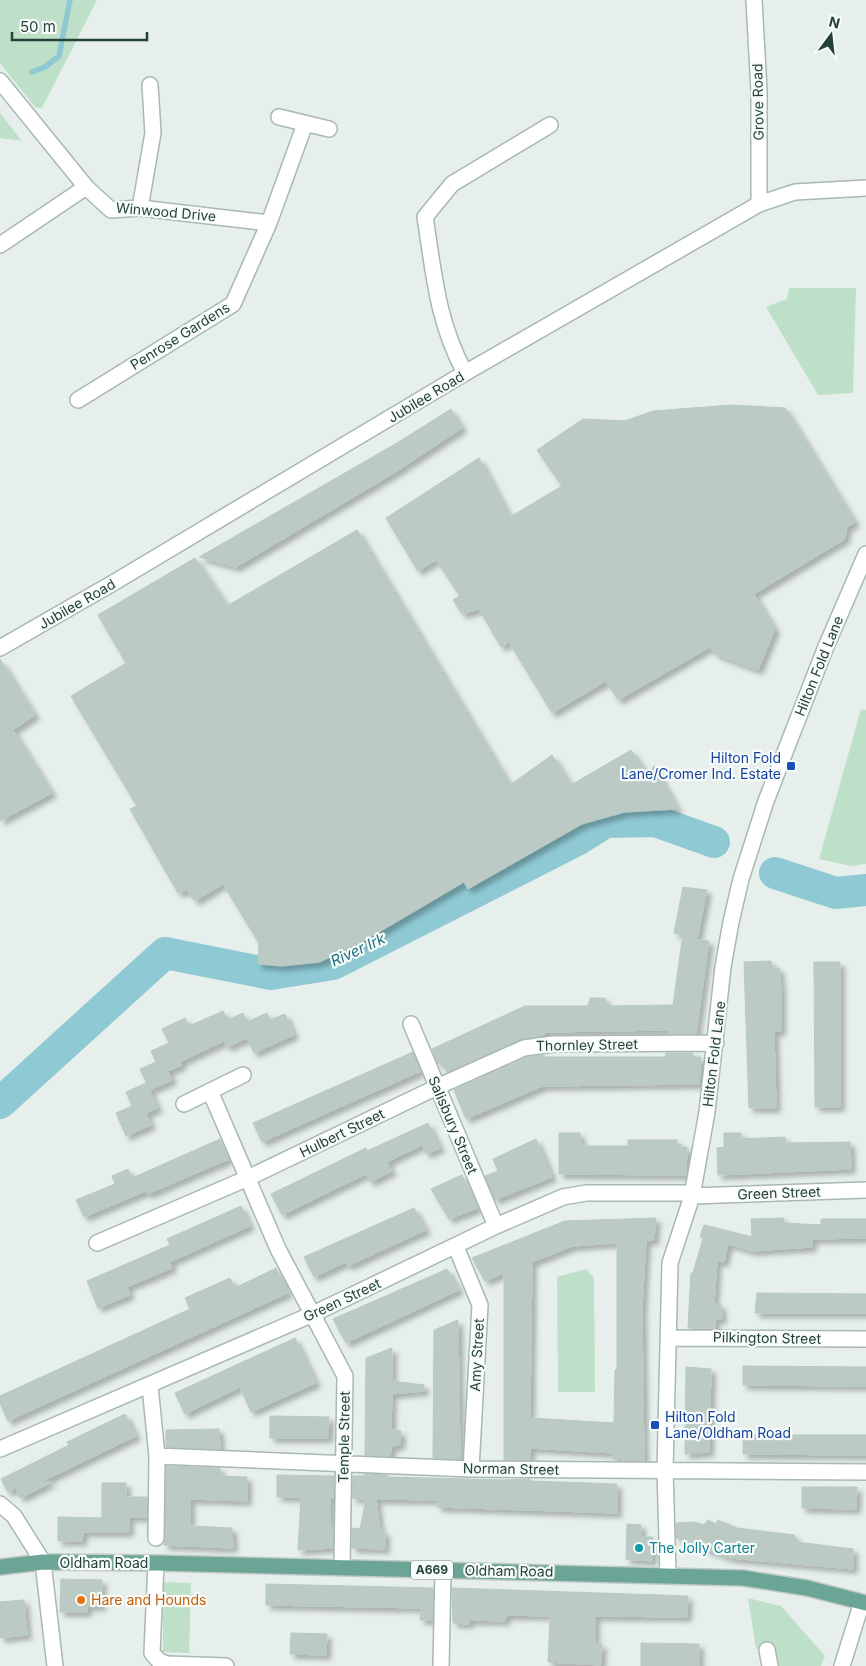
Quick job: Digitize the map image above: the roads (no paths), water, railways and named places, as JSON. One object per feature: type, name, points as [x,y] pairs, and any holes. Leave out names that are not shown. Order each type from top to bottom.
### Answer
[{"type":"main road","name":"Oldham Road","points":[[0,1567],[43,1562],[156,1563],[743,1578],[807,1588],[864,1602]]},
{"type":"street","name":"Grove Road","points":[[754,0],[759,91],[759,204]]},
{"type":"street","name":"Winwood Drive","points":[[0,81],[86,187],[111,210],[140,208],[269,223]]},
{"type":"street","points":[[140,208],[153,133],[150,84]]},
{"type":"street","points":[[279,117],[329,129]]},
{"type":"street","name":"Penrose Gardens","points":[[78,400],[233,304],[269,223],[305,124]]},
{"type":"street","points":[[465,373],[450,346],[438,305],[425,217],[452,184],[550,125]]},
{"type":"street","points":[[0,246],[86,187]]},
{"type":"street","name":"Jubilee Road","points":[[0,648],[114,583],[465,373],[759,204],[795,192],[866,188]]},
{"type":"street","name":"Hilton Fold Lane","points":[[668,1575],[665,1470],[670,1263],[692,1194],[707,1112],[723,967],[741,879],[766,801],[818,667],[866,554]]},
{"type":"street","name":"Salisbury Street","points":[[411,1024],[496,1226]]},
{"type":"street","name":"Thornley Street","points":[[437,1087],[524,1048],[539,1045],[716,1043]]},
{"type":"street","points":[[184,1104],[243,1075]]},
{"type":"street","name":"Hulbert Street","points":[[97,1243],[248,1178],[437,1087]]},
{"type":"street","points":[[210,1091],[278,1250],[313,1314]]},
{"type":"street","name":"Green Street","points":[[0,1449],[150,1386],[313,1314],[456,1247],[496,1226],[574,1194],[692,1194],[866,1190]]},
{"type":"street","name":"Amy Street","points":[[456,1247],[480,1305],[471,1468]]},
{"type":"street","name":"Temple Street","points":[[313,1314],[345,1376],[342,1568]]},
{"type":"street","name":"Pilkington Street","points":[[668,1338],[866,1340]]},
{"type":"street","points":[[150,1386],[156,1456],[156,1538]]},
{"type":"street","name":"Norman Street","points":[[156,1456],[471,1468],[866,1472]]},
{"type":"street","points":[[0,1504],[14,1516],[43,1562],[55,1666]]},
{"type":"street","points":[[156,1563],[152,1653],[159,1661],[168,1664],[226,1666]]},
{"type":"street","points":[[441,1666],[443,1570]]},
{"type":"street","points":[[842,1666],[864,1602]]},
{"type":"street","points":[[767,1650],[770,1666]]},
{"type":"waterway","points":[[32,72],[45,67],[59,56],[70,0]]},
{"type":"waterway","name":"River Irk","points":[[0,1103],[165,953],[271,974],[333,964],[577,840],[606,822],[655,821],[714,842]]},
{"type":"waterway","name":"River Irk","points":[[775,873],[836,893],[866,890]]},
{"type":"place","name":"Hilton Fold Lane/Cromer Ind. Estate","points":[[791,766]]},
{"type":"place","name":"Hilton Fold Lane/Oldham Road","points":[[655,1425]]},
{"type":"place","name":"The Jolly Carter","points":[[639,1548]]},
{"type":"place","name":"Hare and Hounds","points":[[81,1600]]}]
